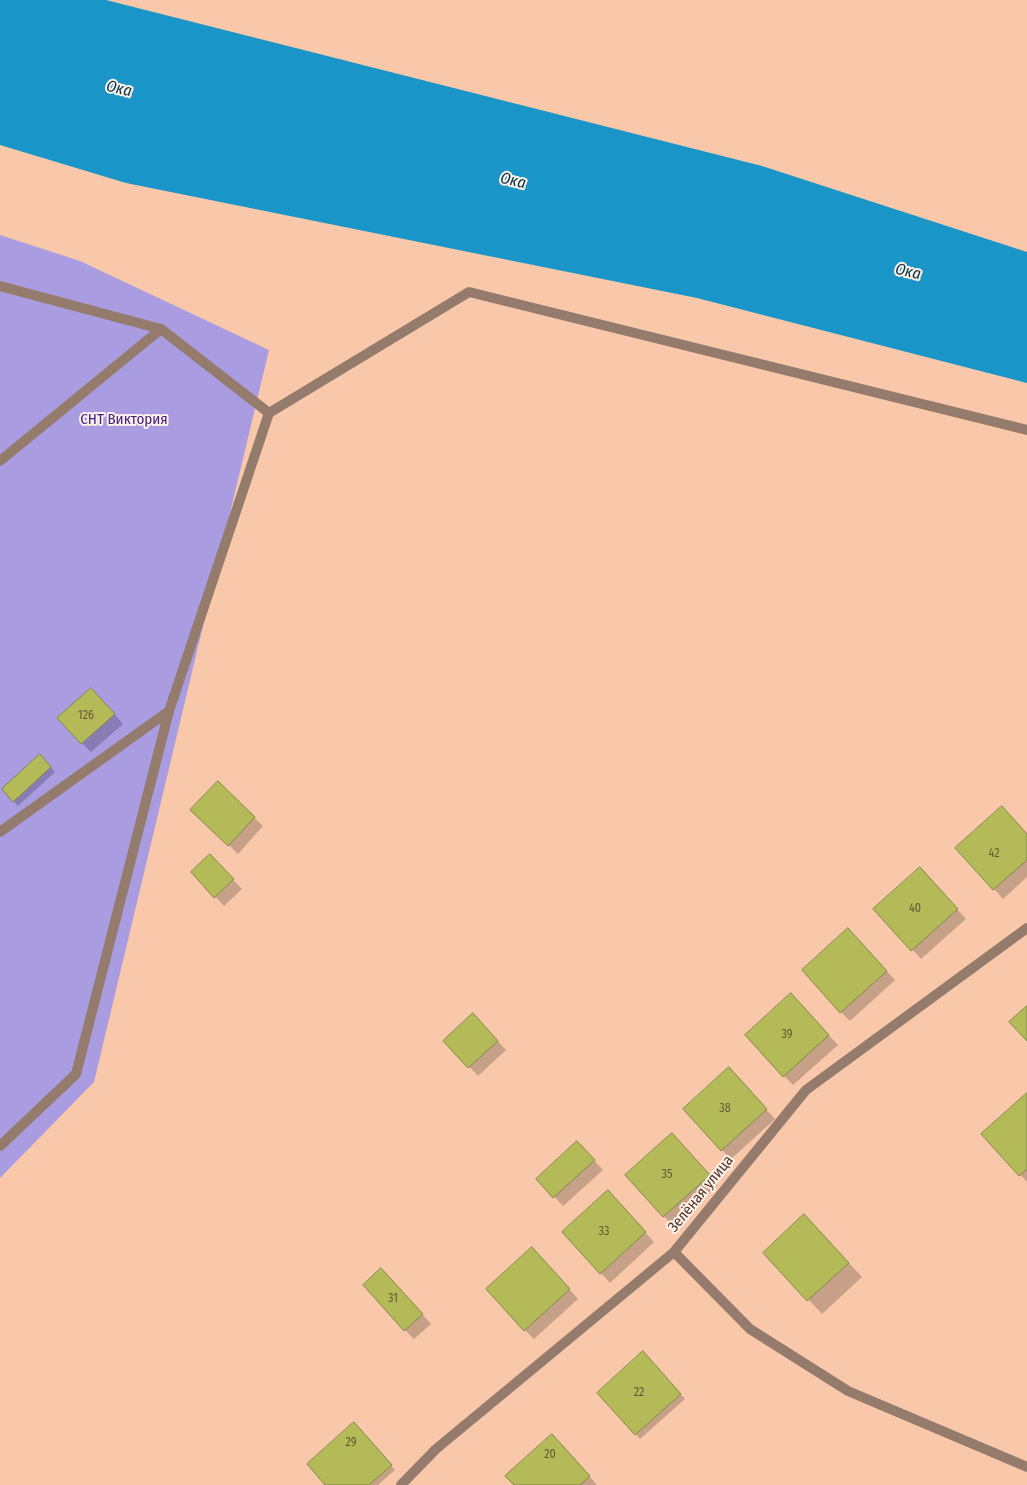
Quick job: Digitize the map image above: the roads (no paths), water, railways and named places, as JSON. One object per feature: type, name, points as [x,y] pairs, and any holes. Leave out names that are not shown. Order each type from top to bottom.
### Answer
[{"type":"street","points":[[0,286],[161,329],[269,413]]},
{"type":"street","points":[[0,1146],[76,1074],[169,711],[269,413],[469,292],[1027,430]]},
{"type":"street","points":[[0,461],[161,329]]},
{"type":"street","points":[[0,832],[169,711]]},
{"type":"street","name":"Зелёная улица","points":[[401,1485],[436,1449],[674,1252],[806,1090],[1027,928]]},
{"type":"street","points":[[674,1252],[750,1329],[848,1391],[1027,1468]]},
{"type":"water","name":"Ока","points":[[0,0],[106,0],[762,166],[1027,252],[1027,383],[697,298],[126,183],[0,145]]},
{"type":"park label","name":"СНТ Виктория","points":[[124,420]]}]
